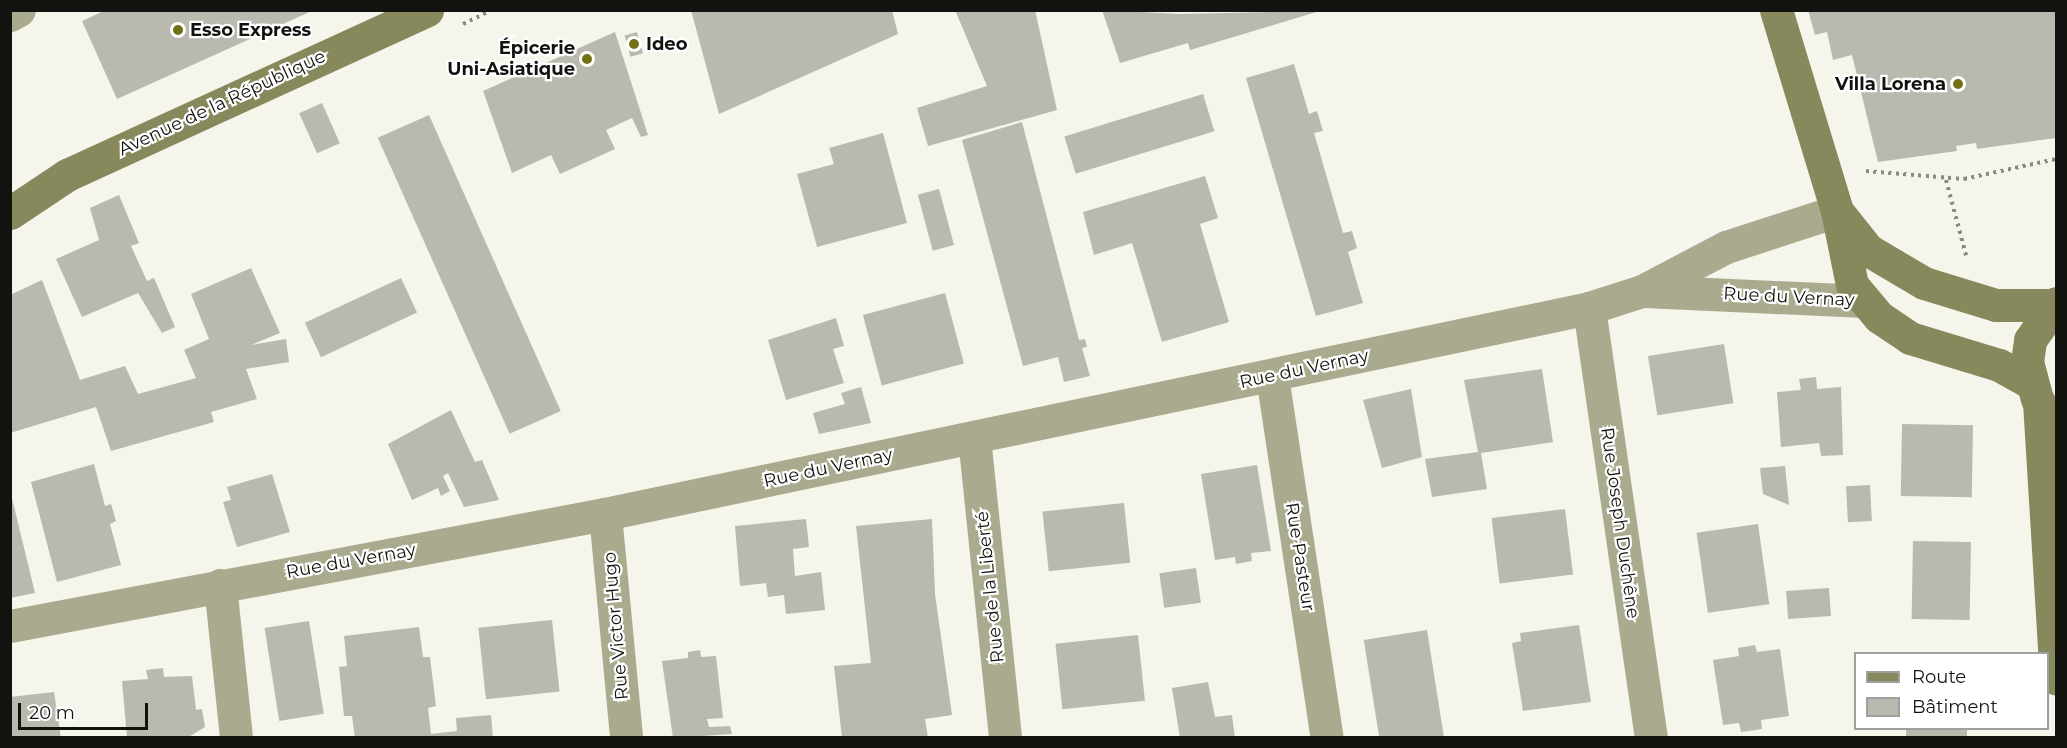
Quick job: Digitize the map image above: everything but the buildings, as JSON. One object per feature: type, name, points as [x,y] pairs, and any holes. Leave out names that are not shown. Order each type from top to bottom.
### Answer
[{"type":"main road","name":"Avenue de la République","points":[[15,209],[67,175],[427,10]]},
{"type":"main road","points":[[1776,10],[1837,211],[1844,266],[1864,301],[1910,338],[1999,365],[2042,401]]},
{"type":"main road","points":[[1837,211],[1868,250],[1894,269],[1996,305],[2055,304]]},
{"type":"main road","points":[[2055,304],[2030,340],[2042,401],[2056,678]]},
{"type":"street","points":[[10,15],[19,10]]},
{"type":"street","name":"Rue du Vernay","points":[[10,626],[605,514],[1589,308],[1642,291],[1726,247],[1837,211]]},
{"type":"street","name":"Rue du Vernay","points":[[1642,291],[1864,301]]},
{"type":"street","name":"Rue Joseph Duchêne","points":[[1589,308],[1651,738]]},
{"type":"street","name":"Rue Pasteur","points":[[1272,376],[1328,738]]},
{"type":"street","name":"Rue de la Liberté","points":[[974,437],[1005,738]]},
{"type":"street","name":"Rue Victor Hugo","points":[[605,514],[626,738]]},
{"type":"street","points":[[220,585],[236,738]]},
{"type":"path","points":[[1827,177],[1874,170],[1946,180],[2056,159]]},
{"type":"path","points":[[1946,180],[1978,299]]},
{"type":"place","name":"Esso Express","points":[[178,30]]},
{"type":"place","name":"Ideo","points":[[634,44]]},
{"type":"place","name":"Épicerie Uni-Asiatique","points":[[587,59]]},
{"type":"place","name":"Villa Lorena","points":[[1958,84]]}]
